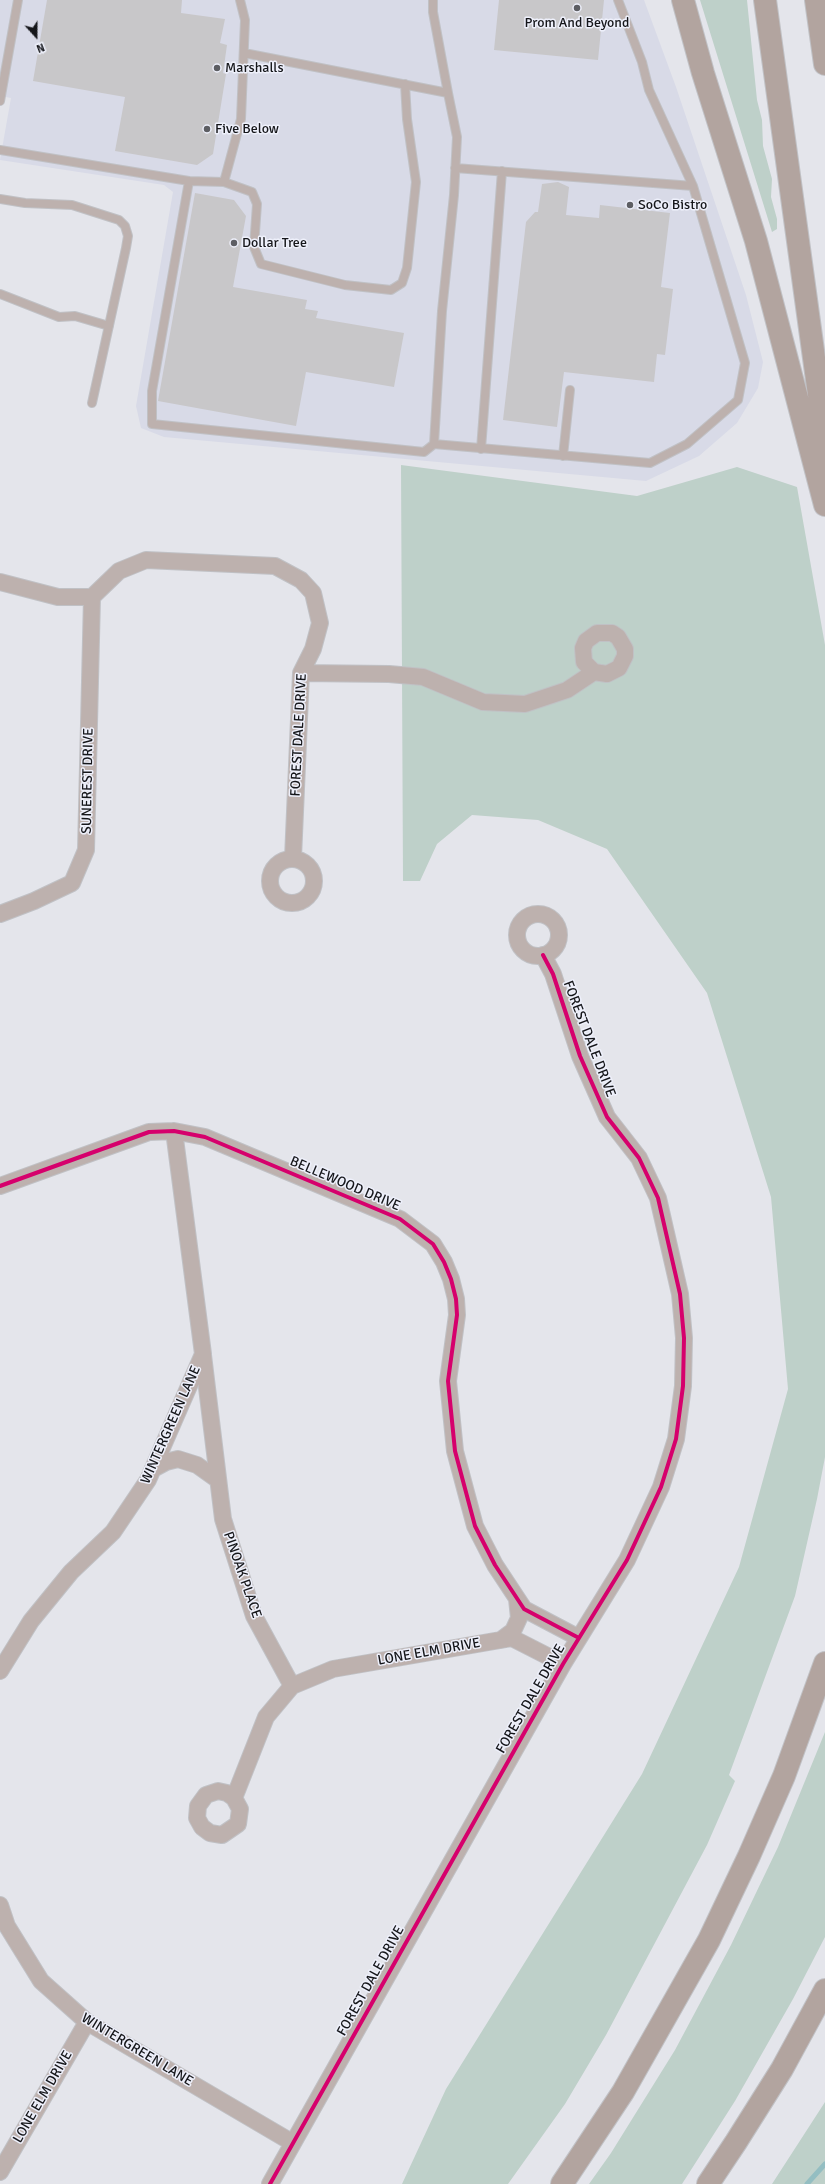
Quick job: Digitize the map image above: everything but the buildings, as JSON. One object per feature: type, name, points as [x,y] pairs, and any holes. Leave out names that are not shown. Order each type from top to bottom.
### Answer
[{"type":"highway","points":[[683,0],[703,73],[758,248],[825,505]]},
{"type":"highway","points":[[766,0],[821,409],[825,476]]},
{"type":"highway","points":[[816,0],[825,64]]},
{"type":"highway","points":[[562,2184],[627,2086],[709,1940],[749,1856],[784,1776],[825,1663]]},
{"type":"highway","points":[[708,2184],[782,2069],[825,1990]]},
{"type":"street","name":"FOREST DALE DRIVE","points":[[92,597],[119,570],[146,560],[275,566],[300,580],[313,593],[320,623],[313,649],[301,673],[293,858]]},
{"type":"street","points":[[0,582],[58,597],[92,597]]},
{"type":"street","name":"SUNEREST DRIVE","points":[[0,914],[34,901],[72,883],[86,850],[92,597]]},
{"type":"street","points":[[301,673],[389,674],[423,677],[483,702],[525,704],[567,690],[594,672]]},
{"type":"street","name":"FOREST DALE DRIVE","points":[[270,2184],[563,1664],[627,1560],[661,1487],[676,1439],[683,1386],[684,1338],[680,1294],[658,1198],[639,1158],[607,1117],[580,1056],[553,974],[543,955]]},
{"type":"street","name":"BELLEWOOD DRIVE","points":[[0,1186],[149,1132],[174,1131],[205,1137],[400,1219],[433,1244],[452,1279],[456,1299],[457,1315],[448,1381],[455,1451],[474,1526],[495,1565],[524,1609],[579,1638]]},
{"type":"street","name":"WINTERGREEN LANE","points":[[0,1671],[31,1621],[71,1572],[113,1532],[148,1480],[202,1354],[174,1131]]},
{"type":"street","name":"PINOAK PLACE","points":[[202,1354],[223,1519],[254,1616],[292,1686]]},
{"type":"street","points":[[153,1469],[166,1462],[178,1459],[197,1465],[218,1480]]},
{"type":"street","name":"BELLEWOOD DRIVE","points":[[501,1640],[513,1630],[519,1618],[517,1599]]},
{"type":"street","name":"LONE ELM DRIVE","points":[[292,1686],[333,1669],[512,1638],[563,1664]]},
{"type":"street","points":[[234,1798],[266,1717],[292,1686]]},
{"type":"street","name":"WINTERGREEN LANE","points":[[0,1905],[7,1926],[41,1981],[87,2022],[293,2143]]},
{"type":"street","name":"LONE ELM DRIVE","points":[[0,2172],[87,2022]]},
{"type":"lane","points":[[0,101],[2,77],[18,0]]},
{"type":"lane","points":[[224,182],[241,119],[245,20],[240,0]]},
{"type":"lane","points":[[433,0],[433,12],[457,137],[456,168],[442,310],[434,444]]},
{"type":"lane","points":[[189,181],[152,391],[152,424],[424,452],[434,444],[650,463],[688,444],[738,400],[746,363],[693,186],[649,90],[644,68],[618,0]]},
{"type":"lane","points":[[244,53],[448,93]]},
{"type":"lane","points":[[0,150],[189,181],[224,182],[252,192],[257,204],[254,247],[261,264],[345,285],[391,290],[402,283],[407,268],[416,182],[407,119],[405,84]]},
{"type":"lane","points":[[456,168],[693,186]]},
{"type":"lane","points":[[481,448],[502,171]]},
{"type":"lane","points":[[0,199],[25,203],[72,205],[119,220],[125,226],[128,236],[126,248],[92,403]]},
{"type":"lane","points":[[0,294],[59,316],[75,316],[109,326]]},
{"type":"lane","points":[[563,456],[570,390]]},
{"type":"shaded area","points":[[0,0],[644,0],[676,87],[746,295],[763,362],[758,388],[737,423],[699,456],[646,481],[164,437],[141,428],[136,406],[173,192],[164,185],[0,160],[11,98],[0,96]]},
{"type":"shaded area","points":[[700,0],[747,0],[757,100],[762,120],[763,146],[772,179],[771,197],[777,219],[777,229],[772,232]]},
{"type":"shaded area","points":[[401,465],[637,496],[737,467],[797,487],[825,645],[825,1457],[817,1499],[795,1596],[729,1775],[735,1781],[707,1845],[606,2035],[565,2104],[508,2184],[402,2184],[446,2089],[642,1774],[739,1567],[788,1389],[771,1197],[707,993],[607,849],[538,820],[472,815],[437,844],[420,881],[403,881]]},
{"type":"shaded area","points":[[825,1732],[825,1937],[793,1999],[735,2101],[682,2184],[589,2184],[611,2153],[675,2050],[731,1945],[778,1847]]},
{"type":"shaded area","points":[[825,2102],[825,2184],[772,2184]]},
{"type":"waterway","points":[[807,2184],[825,2164]]},
{"type":"cycle path","points":[[270,2184],[563,1664],[627,1560],[661,1487],[676,1439],[683,1386],[684,1338],[680,1294],[658,1198],[639,1158],[607,1117],[580,1056],[553,974],[543,955]]},
{"type":"cycle path","points":[[0,1186],[149,1132],[174,1131],[205,1137],[400,1219],[433,1244],[444,1262],[451,1279],[456,1299],[457,1315],[448,1381],[455,1451],[475,1526],[495,1565],[524,1609],[579,1638]]},
{"type":"place","name":"Prom And Beyond","points":[[577,8]]},
{"type":"place","name":"Marshalls","points":[[217,68]]},
{"type":"place","name":"Five Below","points":[[207,129]]},
{"type":"place","name":"SoCo Bistro","points":[[630,205]]},
{"type":"place","name":"Dollar Tree","points":[[234,243]]}]
